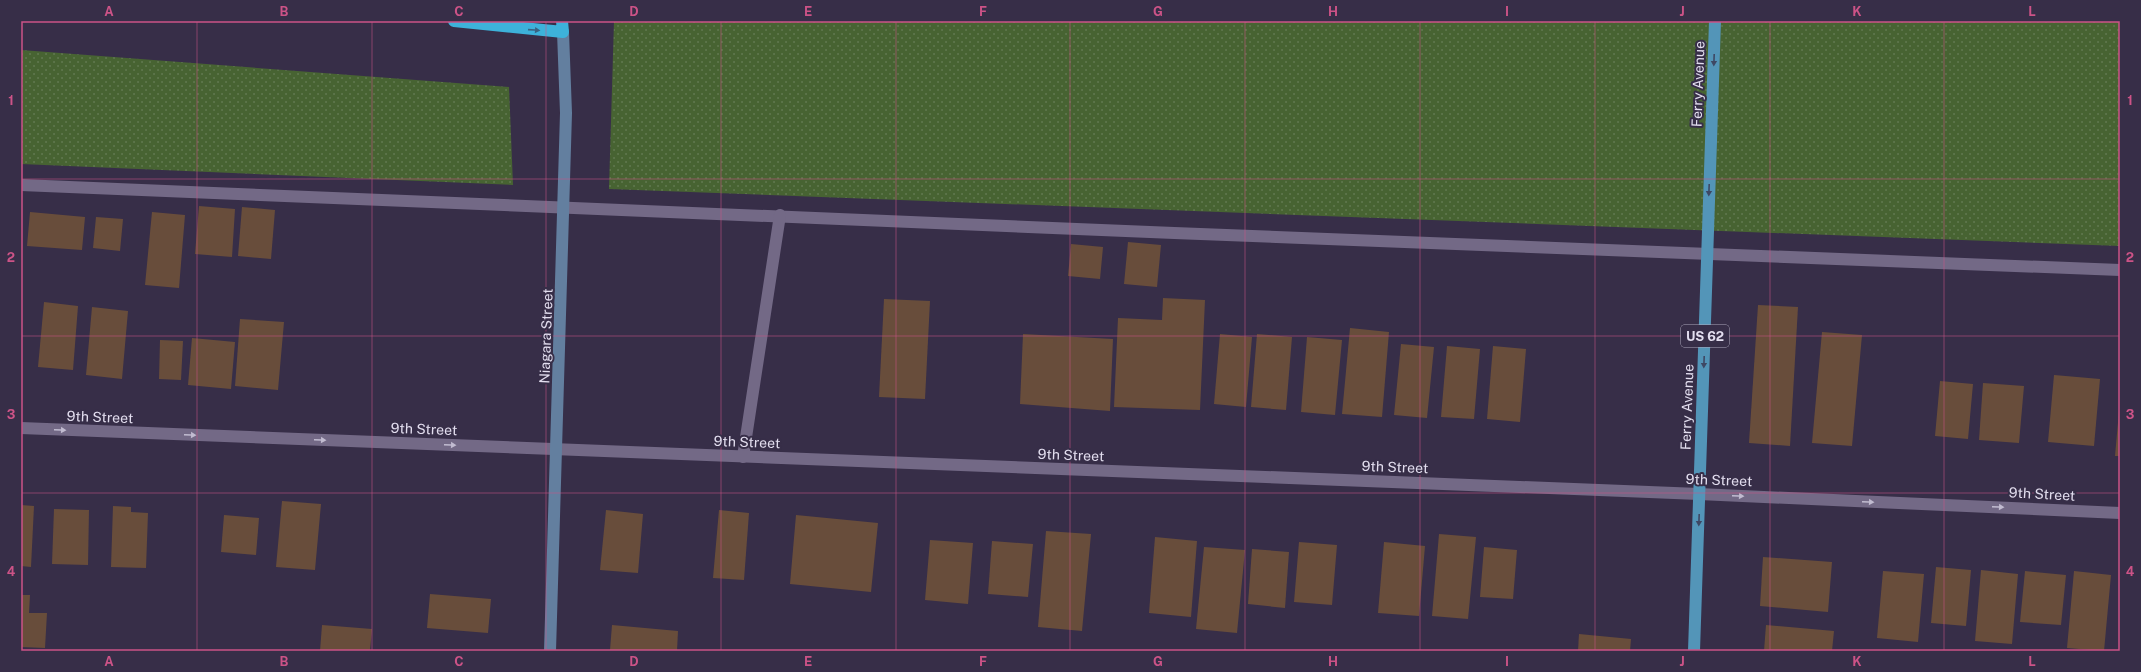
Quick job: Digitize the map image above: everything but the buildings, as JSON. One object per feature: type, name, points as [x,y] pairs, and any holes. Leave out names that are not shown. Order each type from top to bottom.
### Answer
[{"type":"highway","points":[[454,21],[562,26]]},
{"type":"main road","name":"Ferry Avenue","points":[[1694,651],[1715,21]]},
{"type":"street","name":"Niagara Street","points":[[550,651],[566,113],[562,26]]},
{"type":"street","points":[[21,185],[780,215],[1707,256],[2120,270]]},
{"type":"street","points":[[743,457],[780,215]]},
{"type":"street","name":"9th Street","points":[[21,428],[1700,494],[2120,513]]},
{"type":"green space","points":[[614,21],[2120,21],[2120,246],[609,189]]},
{"type":"green space","points":[[21,50],[509,87],[513,185],[21,164]]}]
